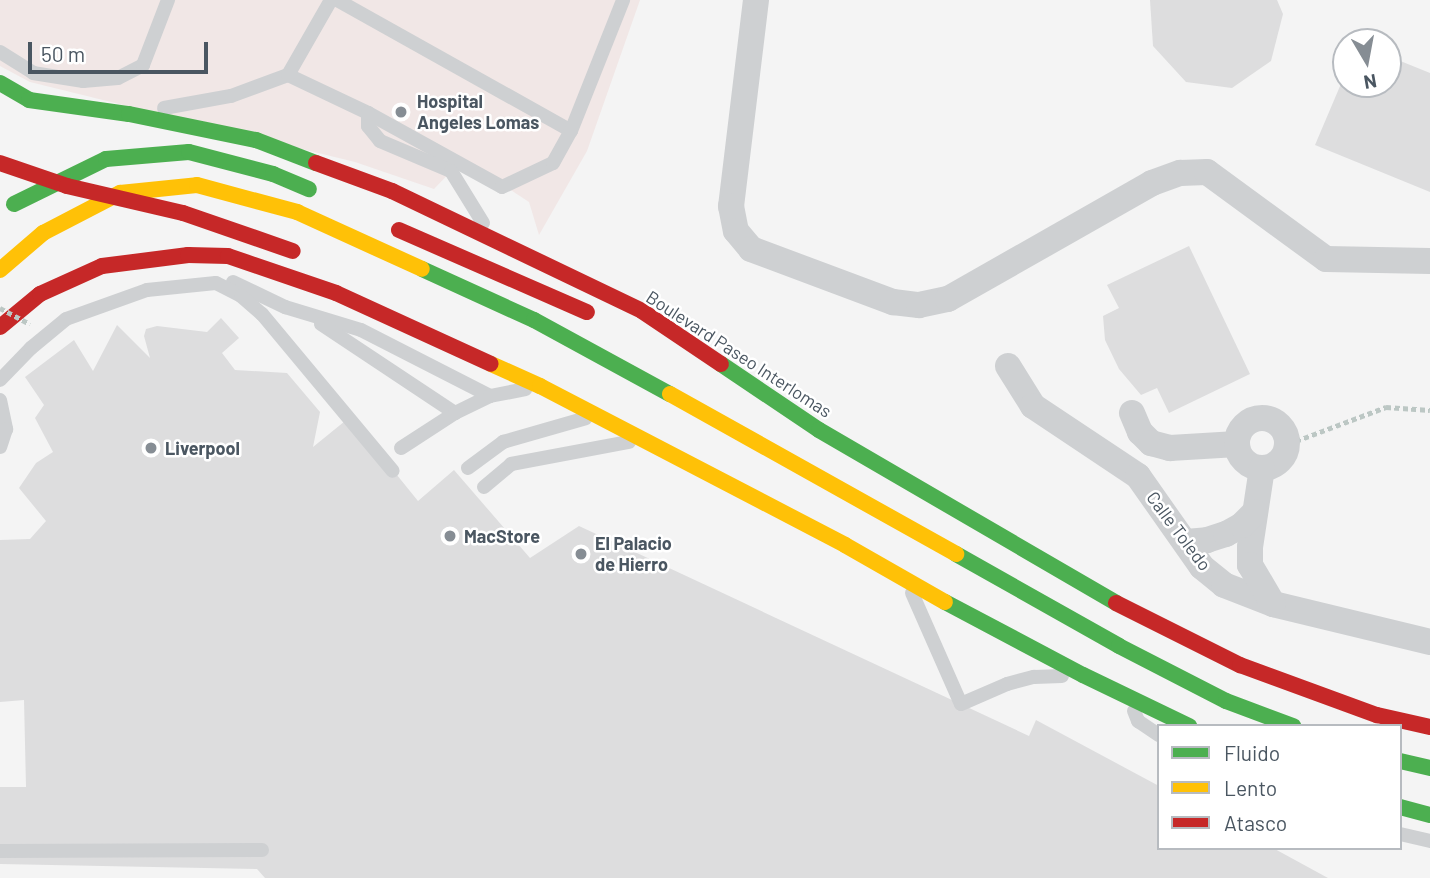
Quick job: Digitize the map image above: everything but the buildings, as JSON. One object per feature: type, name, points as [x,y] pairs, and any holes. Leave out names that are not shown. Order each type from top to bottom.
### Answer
[{"type":"main road","name":"Boulevard Paseo Interlomas","points":[[0,83],[29,100],[129,114],[256,140],[392,191],[642,312],[819,429],[1138,617],[1240,665],[1377,715],[1430,727]]},
{"type":"main road","points":[[14,204],[106,159],[189,152],[273,174],[323,196]]},
{"type":"main road","points":[[0,163],[67,186],[183,213],[300,254]]},
{"type":"main road","points":[[0,270],[43,233],[120,193],[197,185],[297,212],[521,315],[792,460],[1119,646],[1226,701],[1288,724]]},
{"type":"main road","points":[[384,223],[607,321]]},
{"type":"main road","points":[[0,327],[40,294],[102,266],[188,255],[228,256],[336,293],[540,386],[845,545],[907,582],[1083,675],[1185,724]]},
{"type":"main road","points":[[657,342],[731,373]]},
{"type":"main road","points":[[712,438],[792,460]]},
{"type":"main road","points":[[750,477],[809,513],[845,545]]},
{"type":"main road","points":[[1402,761],[1430,768]]},
{"type":"main road","points":[[1402,808],[1430,815]]},
{"type":"street","points":[[756,0],[731,206],[736,231],[751,248],[893,302],[919,305],[948,299],[1152,183],[1180,173],[1207,172],[1326,259],[1430,261]]},
{"type":"street","name":"Calle Toledo","points":[[1008,366],[1033,406],[1138,476],[1202,567],[1224,585],[1273,604],[1430,642]]},
{"type":"street","points":[[1132,413],[1140,432],[1151,443],[1170,449],[1237,444]]},
{"type":"street","points":[[1262,418],[1282,428],[1288,444],[1281,460],[1262,468],[1242,460],[1237,444],[1247,423],[1262,418]]},
{"type":"street","points":[[1262,468],[1250,565],[1273,604]]},
{"type":"street","points":[[1186,542],[1207,540],[1226,534],[1255,512]]},
{"type":"lane","points":[[0,52],[33,73],[83,81],[118,78],[143,65],[168,0]]},
{"type":"lane","points":[[129,114],[231,96],[288,75],[331,0]]},
{"type":"lane","points":[[337,0],[571,131]]},
{"type":"lane","points":[[288,75],[368,113],[502,187],[553,163],[571,131],[623,0]]},
{"type":"lane","points":[[368,113],[368,126],[380,141],[451,172],[494,240]]},
{"type":"lane","points":[[188,255],[206,270],[216,283],[241,296],[262,314],[393,471]]},
{"type":"lane","points":[[206,270],[332,329],[383,368],[455,413]]},
{"type":"lane","points":[[0,380],[31,348],[66,319],[147,290],[216,283]]},
{"type":"lane","points":[[285,307],[361,330],[490,396]]},
{"type":"lane","points":[[401,448],[455,413],[490,396],[540,386]]},
{"type":"lane","points":[[0,400],[6,429],[0,447]]},
{"type":"lane","points":[[468,468],[503,442],[598,415]]},
{"type":"lane","points":[[484,487],[511,464],[644,439]]},
{"type":"lane","points":[[907,582],[961,705],[1007,684],[1034,677],[1083,675]]},
{"type":"lane","points":[[1129,696],[1138,721],[1157,734]]},
{"type":"lane","points":[[1402,834],[1430,841]]},
{"type":"lane","points":[[0,851],[262,850]]},
{"type":"path","points":[[0,308],[30,324]]},
{"type":"path","points":[[1288,444],[1386,407],[1430,410]]},
{"type":"shaded area","name":"Hospital Angeles Lomas","points":[[0,0],[640,0],[587,151],[539,235],[529,202],[463,159],[434,189],[355,162],[30,82],[0,66]]},
{"type":"traffic: fast","points":[[0,83],[29,100],[129,114],[256,140],[316,163]]},
{"type":"traffic: fast","points":[[14,204],[106,159],[189,152],[273,174],[309,189]]},
{"type":"traffic: fast","points":[[422,269],[534,320],[670,394]]},
{"type":"traffic: fast","points":[[721,364],[819,430],[1116,603]]},
{"type":"traffic: fast","points":[[956,554],[1119,646],[1226,701],[1288,724]]},
{"type":"traffic: fast","points":[[945,602],[1083,675],[1185,724]]},
{"type":"traffic: fast","points":[[1402,761],[1430,768]]},
{"type":"traffic: fast","points":[[1402,808],[1430,815]]},
{"type":"traffic: slow","points":[[0,270],[43,233],[120,193],[197,185],[297,212],[422,269]]},
{"type":"traffic: slow","points":[[491,364],[540,386],[845,545],[945,602]]},
{"type":"traffic: slow","points":[[670,394],[956,554]]},
{"type":"traffic: jam","points":[[0,163],[67,186],[183,213],[293,251]]},
{"type":"traffic: jam","points":[[316,163],[392,191],[642,311],[721,364]]},
{"type":"traffic: jam","points":[[399,230],[587,312]]},
{"type":"traffic: jam","points":[[0,327],[40,294],[102,266],[188,255],[228,256],[336,293],[491,364]]},
{"type":"traffic: jam","points":[[1116,603],[1240,665],[1377,715],[1430,727]]},
{"type":"place","name":"Hospital Angeles Lomas","points":[[401,112]]},
{"type":"place","name":"Liverpool","points":[[151,448]]},
{"type":"place","name":"MacStore","points":[[450,536]]},
{"type":"place","name":"El Palacio de Hierro","points":[[581,554]]}]
